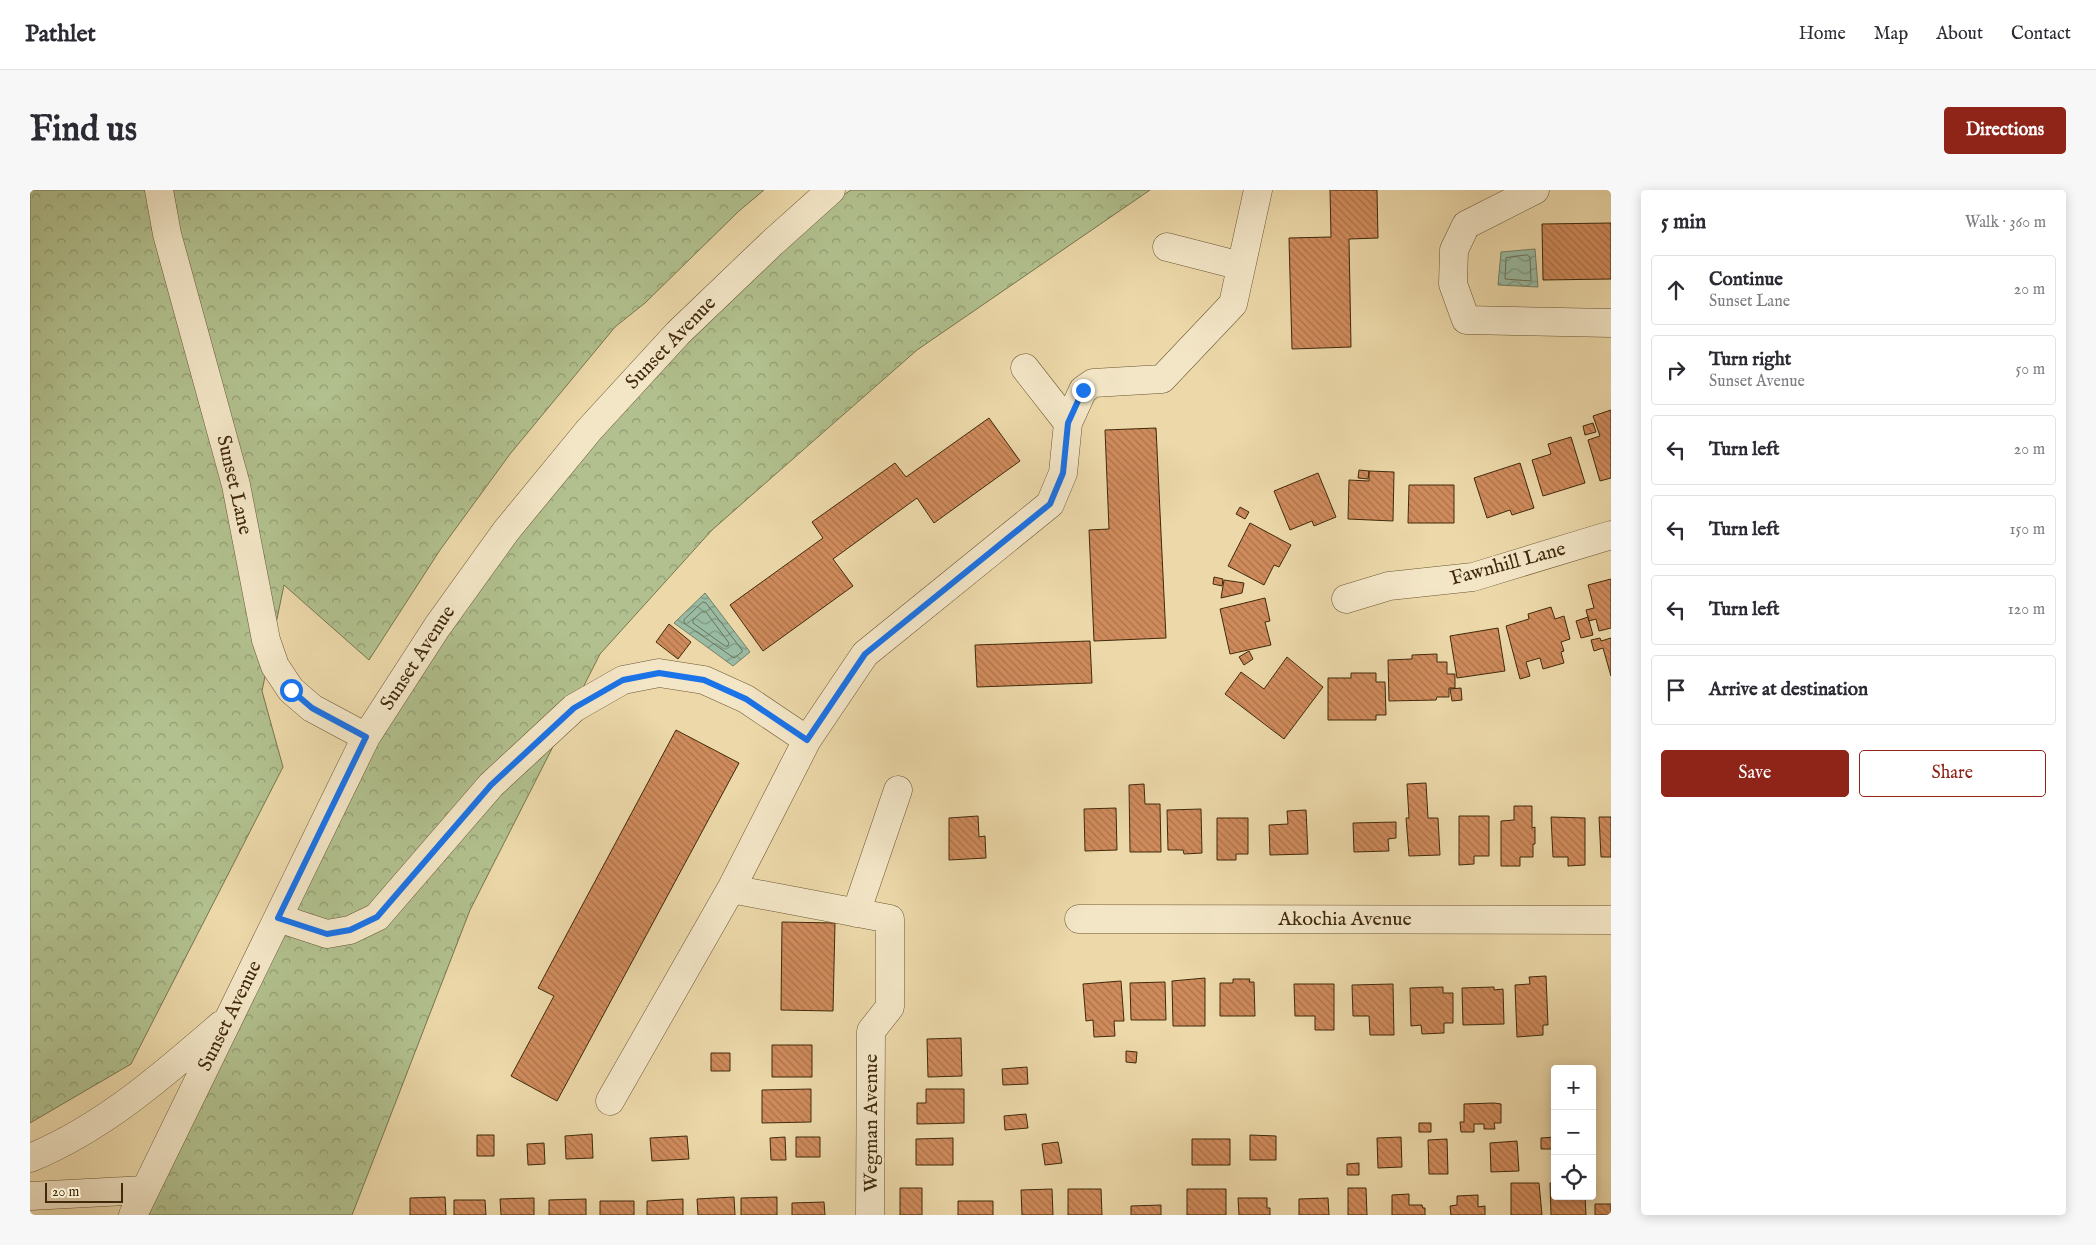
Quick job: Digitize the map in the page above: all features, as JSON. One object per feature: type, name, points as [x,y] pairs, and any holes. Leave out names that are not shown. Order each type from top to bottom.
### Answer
[{"type":"street","name":"Sunset Lane","points":[[159,190],[167,234],[236,485],[266,640],[275,666],[291,690],[312,708],[366,737]]},
{"type":"street","name":"Sunset Avenue","points":[[133,1215],[366,737],[437,627],[500,539],[589,430],[678,333],[772,243],[831,190]]},
{"type":"street","points":[[610,1101],[731,889],[807,740],[865,654],[1050,504],[1063,473],[1068,423],[1083,390],[1093,383],[1162,379],[1233,304],[1258,190]]},
{"type":"street","points":[[1535,190],[1466,225],[1454,250],[1453,284],[1466,320],[1611,324]]},
{"type":"street","points":[[1167,247],[1241,266]]},
{"type":"street","points":[[1025,368],[1068,423]]},
{"type":"street","name":"Fawnhill Lane","points":[[1346,599],[1389,586],[1473,577],[1611,535]]},
{"type":"street","points":[[278,918],[327,934],[350,930],[377,917],[491,785],[574,708],[623,680],[659,673],[704,680],[746,699],[807,740]]},
{"type":"street","points":[[731,889],[856,913],[898,790]]},
{"type":"street","name":"Wegman Avenue","points":[[856,913],[890,920],[890,1007],[871,1031],[870,1215]]},
{"type":"street","name":"Akochia Avenue","points":[[1079,919],[1611,920]]},
{"type":"street","points":[[30,1158],[52,1149],[110,1115],[158,1079],[230,1018]]},
{"type":"street","points":[[30,1196],[145,1190]]},
{"type":"green space","points":[[30,190],[764,190],[739,211],[645,303],[615,327],[510,454],[440,550],[369,660],[284,585],[262,691],[283,767],[131,1064],[30,1123]]},
{"type":"green space","points":[[851,190],[1150,190],[917,350],[712,530],[600,654],[470,910],[352,1215],[133,1215],[366,737],[506,531],[772,243]]},
{"type":"water","points":[[1535,249],[1538,287],[1498,285],[1501,252]]},
{"type":"water","points":[[705,593],[750,652],[733,666],[674,623]]},
{"type":"building","points":[[1330,190],[1377,190],[1378,238],[1349,239],[1351,347],[1292,349],[1289,238],[1331,237]]},
{"type":"building","points":[[1611,223],[1611,279],[1543,280],[1542,224]]},
{"type":"building","points":[[1611,410],[1611,478],[1600,481],[1588,440],[1600,436],[1593,416]]},
{"type":"building","points":[[989,418],[1020,461],[934,523],[917,498],[833,559],[853,586],[763,651],[730,605],[823,538],[812,522],[895,463],[906,477]]},
{"type":"building","points":[[1593,423],[1596,432],[1585,435],[1583,426]]},
{"type":"building","points":[[1156,428],[1166,638],[1094,641],[1089,530],[1109,529],[1105,430]]},
{"type":"building","points":[[1571,437],[1585,483],[1543,496],[1532,460],[1551,454],[1548,444]]},
{"type":"building","points":[[1520,463],[1534,508],[1512,515],[1510,510],[1487,518],[1474,478]]},
{"type":"building","points":[[1359,470],[1369,471],[1368,479],[1358,478]]},
{"type":"building","points":[[1369,471],[1394,472],[1393,521],[1348,519],[1349,480],[1369,481]]},
{"type":"building","points":[[1318,473],[1336,517],[1314,526],[1312,521],[1290,530],[1274,491]]},
{"type":"building","points":[[1409,485],[1454,485],[1454,523],[1408,523]]},
{"type":"building","points":[[1240,507],[1249,512],[1245,519],[1236,514]]},
{"type":"building","points":[[1250,523],[1291,545],[1279,567],[1274,565],[1264,585],[1228,566]]},
{"type":"building","points":[[1214,577],[1223,579],[1222,586],[1213,584]]},
{"type":"building","points":[[1611,579],[1611,628],[1599,631],[1596,619],[1589,621],[1586,610],[1594,608],[1588,585]]},
{"type":"building","points":[[1224,580],[1244,583],[1242,593],[1221,598]]},
{"type":"building","points":[[1265,598],[1270,621],[1265,622],[1271,645],[1230,654],[1220,609]]},
{"type":"building","points":[[1551,607],[1555,619],[1564,616],[1570,639],[1561,642],[1564,651],[1561,652],[1564,663],[1543,669],[1540,658],[1526,662],[1530,676],[1520,679],[1506,626],[1529,619],[1528,614]]},
{"type":"building","points":[[1588,617],[1593,635],[1581,638],[1576,621]]},
{"type":"building","points":[[669,624],[691,642],[678,659],[656,642]]},
{"type":"building","points":[[1498,628],[1505,671],[1457,678],[1450,636]]},
{"type":"building","points":[[1600,638],[1601,641],[1611,638],[1611,676],[1603,648],[1594,651],[1591,640]]},
{"type":"building","points":[[1090,641],[1092,683],[977,687],[975,645]]},
{"type":"building","points":[[1249,651],[1253,659],[1244,665],[1239,657]]},
{"type":"building","points":[[1437,654],[1437,662],[1447,662],[1447,674],[1455,674],[1455,688],[1449,688],[1449,697],[1437,697],[1436,700],[1389,701],[1388,660],[1412,659],[1412,655]]},
{"type":"building","points":[[1287,657],[1323,687],[1284,739],[1225,694],[1241,672],[1264,689]]},
{"type":"building","points":[[1351,673],[1376,673],[1376,682],[1385,682],[1386,715],[1376,715],[1376,720],[1328,720],[1328,678],[1351,678]]},
{"type":"building","points":[[1461,688],[1462,700],[1452,701],[1450,689]]},
{"type":"building","points":[[676,730],[739,763],[557,1101],[511,1076],[554,996],[538,988]]},
{"type":"building","points":[[1426,783],[1428,818],[1438,818],[1440,855],[1409,856],[1406,818],[1409,818],[1407,784]]},
{"type":"building","points":[[1144,784],[1145,804],[1160,804],[1161,852],[1130,852],[1129,785]]},
{"type":"building","points":[[1514,806],[1532,806],[1532,828],[1535,827],[1533,857],[1520,857],[1520,866],[1501,866],[1501,821],[1514,820]]},
{"type":"building","points":[[1116,808],[1117,850],[1085,851],[1084,809]]},
{"type":"building","points":[[1201,809],[1202,853],[1184,854],[1183,850],[1168,850],[1167,810]]},
{"type":"building","points":[[1306,810],[1308,854],[1270,855],[1269,825],[1288,824],[1287,811]]},
{"type":"building","points":[[978,816],[979,837],[985,836],[986,858],[949,860],[949,818]]},
{"type":"building","points":[[1459,816],[1489,816],[1489,856],[1474,856],[1474,864],[1459,865]]},
{"type":"building","points":[[1551,817],[1585,818],[1585,865],[1568,866],[1568,857],[1553,857]]},
{"type":"building","points":[[1599,817],[1611,817],[1611,857],[1601,857]]},
{"type":"building","points":[[1217,818],[1248,818],[1248,854],[1236,854],[1236,860],[1217,860]]},
{"type":"building","points":[[1396,822],[1396,838],[1388,839],[1389,851],[1354,852],[1353,823]]},
{"type":"building","points":[[782,922],[835,923],[833,1011],[781,1010]]},
{"type":"building","points":[[1546,976],[1548,1025],[1543,1025],[1543,1035],[1517,1037],[1515,985],[1530,984],[1529,977]]},
{"type":"building","points":[[1205,978],[1205,1026],[1173,1026],[1172,981]]},
{"type":"building","points":[[1233,979],[1250,979],[1249,982],[1254,982],[1255,1016],[1220,1016],[1220,983],[1233,983]]},
{"type":"building","points":[[1121,981],[1124,1021],[1114,1021],[1115,1036],[1094,1037],[1093,1020],[1086,1021],[1083,984]]},
{"type":"building","points":[[1165,982],[1166,1020],[1131,1020],[1130,983]]},
{"type":"building","points":[[1294,984],[1334,984],[1334,1030],[1315,1030],[1315,1016],[1295,1016]]},
{"type":"building","points":[[1393,984],[1394,1035],[1370,1035],[1369,1016],[1353,1016],[1352,985]]},
{"type":"building","points":[[1443,987],[1443,993],[1453,993],[1453,1023],[1444,1023],[1444,1033],[1422,1034],[1421,1025],[1411,1026],[1410,988]]},
{"type":"building","points":[[1494,987],[1494,990],[1503,989],[1504,1024],[1463,1025],[1462,988]]},
{"type":"building","points":[[961,1038],[962,1076],[928,1077],[927,1039]]},
{"type":"building","points":[[772,1045],[812,1045],[812,1077],[772,1077]]},
{"type":"building","points":[[1126,1051],[1137,1052],[1136,1063],[1126,1062]]},
{"type":"building","points":[[711,1053],[730,1053],[730,1071],[711,1071]]},
{"type":"building","points":[[1027,1067],[1028,1084],[1003,1085],[1002,1069]]},
{"type":"building","points":[[811,1089],[811,1122],[762,1123],[762,1090]]},
{"type":"building","points":[[926,1089],[964,1089],[964,1123],[917,1124],[917,1103],[926,1103]]},
{"type":"building","points":[[1464,1104],[1501,1104],[1501,1123],[1494,1123],[1495,1129],[1484,1129],[1484,1124],[1474,1124],[1474,1132],[1461,1132],[1460,1122],[1464,1122]]},
{"type":"building","points":[[1026,1114],[1028,1128],[1005,1130],[1004,1116]]},
{"type":"building","points":[[1419,1123],[1431,1123],[1431,1132],[1419,1132]]},
{"type":"building","points":[[592,1134],[593,1158],[566,1159],[565,1136]]},
{"type":"building","points":[[477,1135],[494,1135],[494,1156],[477,1156]]},
{"type":"building","points":[[1250,1135],[1276,1136],[1276,1160],[1250,1160]]},
{"type":"building","points":[[687,1136],[689,1159],[652,1161],[650,1138]]},
{"type":"building","points":[[785,1137],[786,1160],[771,1160],[770,1138]]},
{"type":"building","points":[[796,1137],[820,1137],[820,1157],[796,1157]]},
{"type":"building","points":[[1401,1137],[1402,1167],[1378,1168],[1377,1138]]},
{"type":"building","points":[[1551,1137],[1551,1149],[1541,1149],[1541,1138]]},
{"type":"building","points":[[953,1138],[953,1165],[916,1165],[916,1139]]},
{"type":"building","points":[[1192,1139],[1230,1139],[1230,1165],[1192,1165]]},
{"type":"building","points":[[1447,1139],[1448,1174],[1429,1174],[1428,1140]]},
{"type":"building","points":[[1517,1141],[1519,1171],[1491,1172],[1490,1143]]},
{"type":"building","points":[[1058,1142],[1062,1163],[1045,1165],[1042,1144]]},
{"type":"building","points":[[544,1143],[545,1164],[528,1165],[527,1144]]},
{"type":"building","points":[[1359,1163],[1359,1175],[1347,1175],[1347,1164]]},
{"type":"building","points":[[1511,1183],[1539,1183],[1542,1215],[1511,1215]]},
{"type":"building","points":[[1550,1183],[1551,1200],[1585,1200],[1586,1215],[1551,1215]]},
{"type":"building","points":[[900,1188],[922,1188],[922,1215],[900,1215]]},
{"type":"building","points":[[1348,1188],[1366,1188],[1367,1215],[1348,1215]]},
{"type":"building","points":[[1052,1189],[1053,1215],[1022,1215],[1021,1190]]},
{"type":"building","points":[[1068,1189],[1101,1189],[1102,1215],[1068,1215]]},
{"type":"building","points":[[1187,1189],[1226,1189],[1226,1215],[1187,1215]]},
{"type":"building","points":[[1409,1194],[1409,1205],[1422,1205],[1425,1208],[1425,1215],[1392,1215],[1392,1195]]},
{"type":"building","points":[[1478,1195],[1478,1207],[1485,1206],[1485,1215],[1451,1215],[1450,1206],[1457,1205],[1457,1196]]},
{"type":"building","points":[[445,1197],[446,1215],[410,1215],[410,1198]]},
{"type":"building","points":[[734,1197],[735,1215],[698,1215],[697,1199]]},
{"type":"building","points":[[777,1197],[777,1215],[741,1215],[741,1198]]},
{"type":"building","points":[[534,1198],[534,1215],[501,1215],[500,1199]]},
{"type":"building","points":[[1238,1198],[1267,1198],[1267,1208],[1270,1208],[1270,1215],[1239,1215]]},
{"type":"building","points":[[1328,1198],[1329,1215],[1299,1215],[1299,1199]]},
{"type":"building","points":[[586,1199],[586,1215],[549,1215],[549,1200]]},
{"type":"building","points":[[683,1199],[683,1215],[647,1215],[647,1201]]},
{"type":"building","points":[[454,1200],[485,1200],[486,1215],[454,1215]]},
{"type":"building","points":[[600,1201],[634,1201],[634,1215],[600,1215]]},
{"type":"building","points":[[958,1201],[993,1201],[993,1215],[958,1215]]},
{"type":"building","points":[[824,1202],[825,1215],[792,1215],[792,1203]]},
{"type":"building","points":[[1595,1204],[1611,1204],[1611,1215],[1595,1215]]},
{"type":"building","points":[[1161,1205],[1161,1215],[1131,1215],[1131,1206]]},
{"type":"route","points":[[291,690],[312,708],[366,737],[278,918],[327,934],[350,930],[377,917],[491,785],[574,708],[623,680],[659,673],[704,680],[746,699],[807,740],[865,654],[1050,504],[1063,473],[1068,423],[1083,390]]}]
